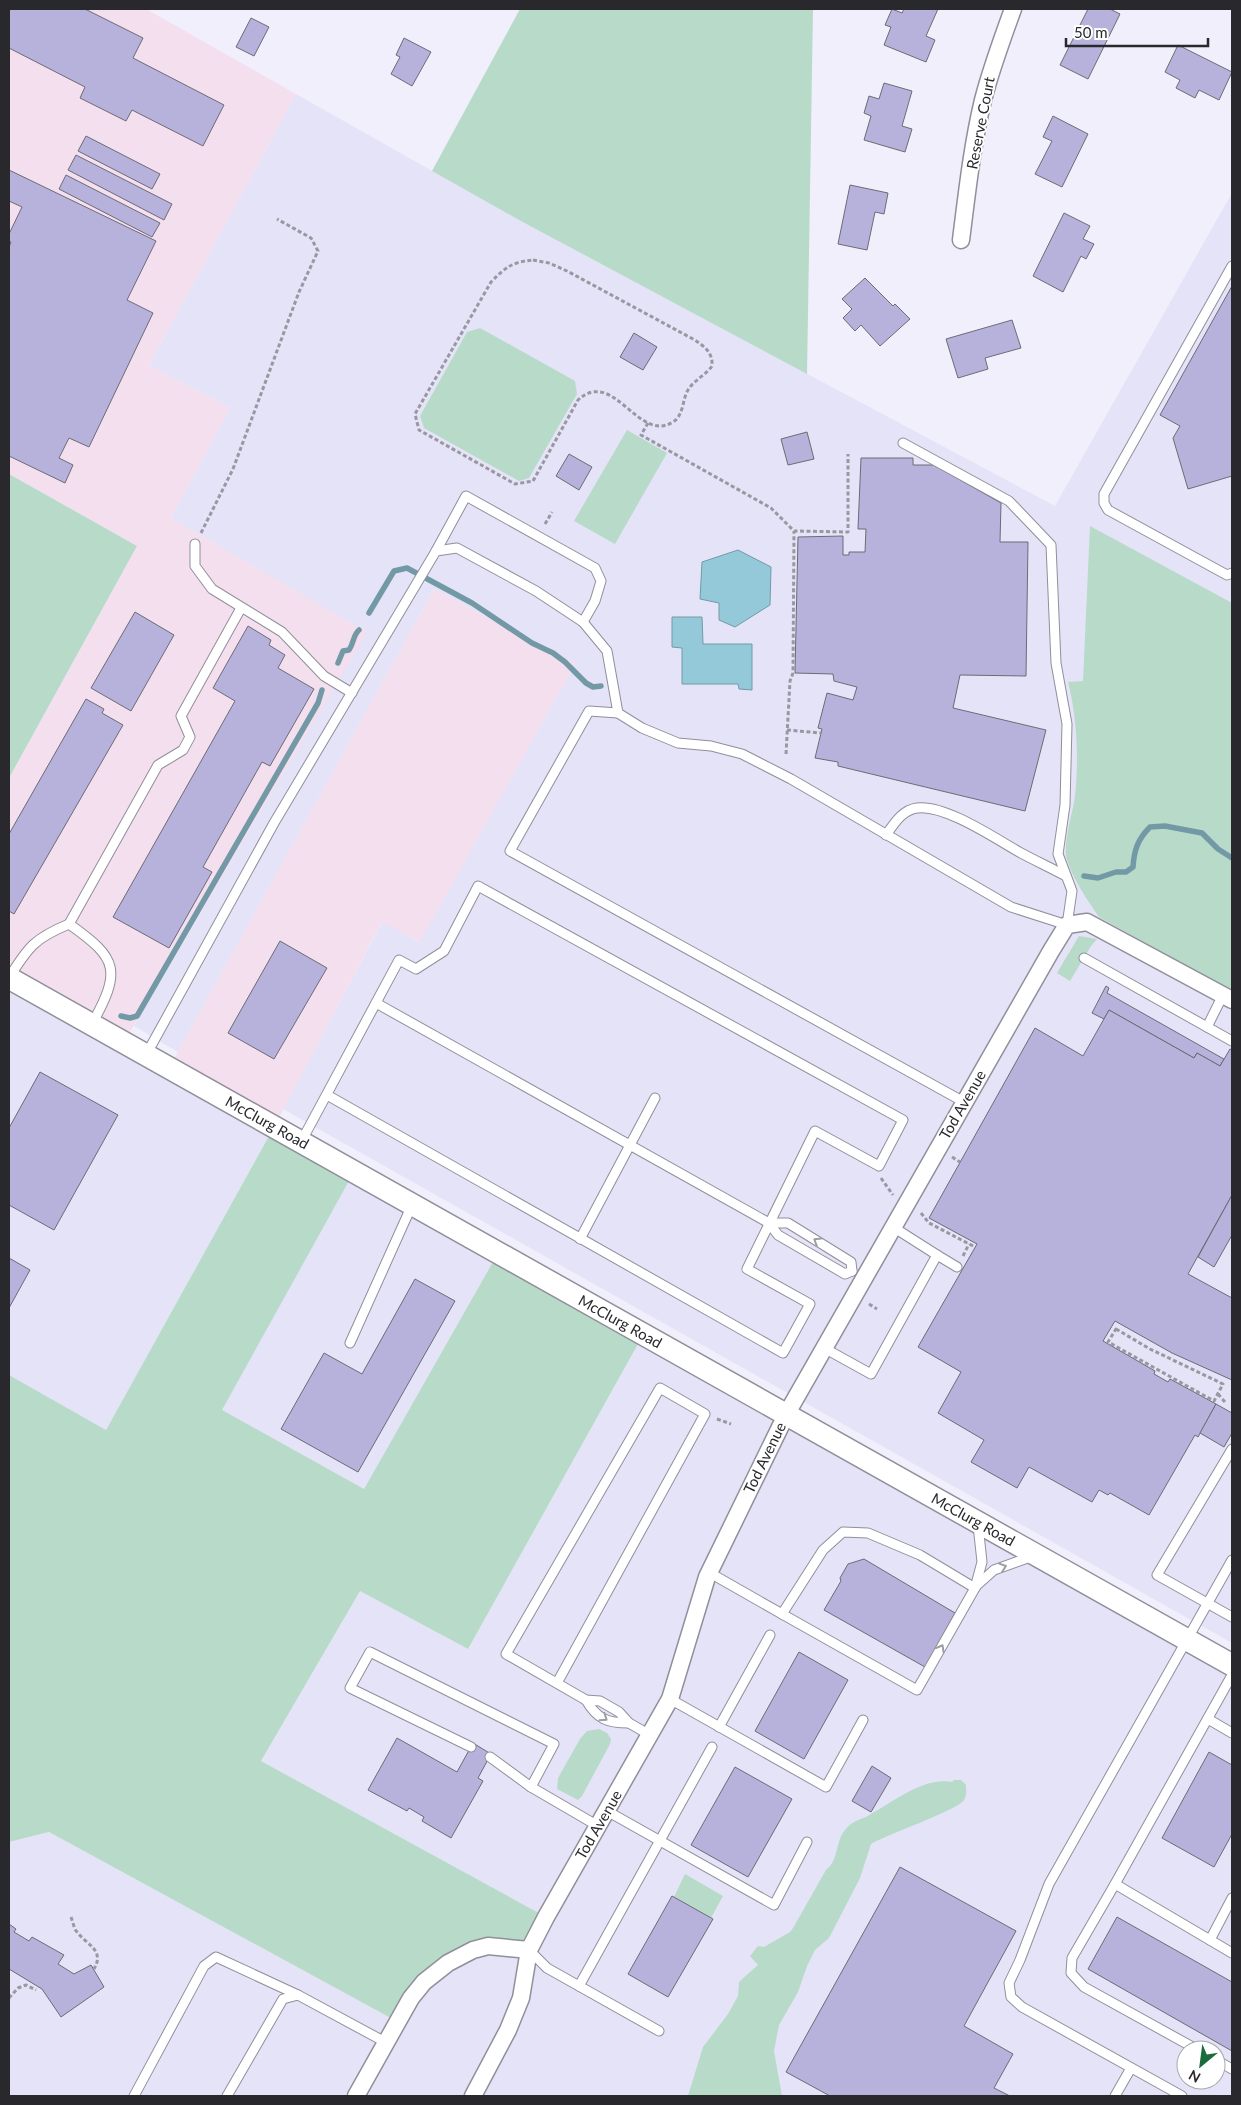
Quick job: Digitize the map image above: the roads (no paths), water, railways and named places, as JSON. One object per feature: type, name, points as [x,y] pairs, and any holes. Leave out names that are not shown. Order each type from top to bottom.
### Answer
[{"type":"street","name":"Reserve Court","points":[[961,240],[975,138],[983,100],[1013,9]]},
{"type":"street","points":[[1068,925],[1087,922],[1228,997]]},
{"type":"street","name":"Tod Avenue","points":[[472,2096],[508,2030],[521,1998],[529,1950],[670,1699],[710,1573],[786,1415],[824,1348],[858,1274],[893,1226],[1047,958],[1068,925]]},
{"type":"street","name":"McClurg Road","points":[[9,978],[1232,1665]]},
{"type":"street","points":[[356,2096],[411,1998],[424,1982],[448,1962],[473,1950],[488,1946],[529,1950]]},
{"type":"lane","points":[[1232,266],[1104,494],[1104,503],[1108,510],[1210,566],[1227,575],[1232,573]]},
{"type":"lane","points":[[903,443],[1009,501],[1051,545],[1056,663],[1067,724],[1066,805],[1058,854],[1072,890],[1068,925],[1011,906],[791,779],[742,754],[711,746],[678,743],[642,728],[618,713],[589,711],[510,851],[964,1102]]},
{"type":"lane","points":[[146,1055],[274,823],[436,551],[466,496],[595,568],[601,581],[595,601],[583,622]]},
{"type":"lane","points":[[195,544],[195,566],[212,589],[282,632],[301,649],[324,676],[352,693]]},
{"type":"lane","points":[[436,551],[457,548],[536,591],[583,622],[607,651],[618,713]]},
{"type":"lane","points":[[9,978],[26,950],[52,931],[69,924],[158,765],[183,750],[190,737],[181,716],[241,608]]},
{"type":"lane","points":[[886,835],[899,816],[915,808],[932,808],[974,825],[1023,854],[1066,876]]},
{"type":"lane","points":[[301,1142],[399,960],[416,969],[444,951],[478,886],[903,1120],[879,1166],[815,1131],[747,1269],[810,1304],[782,1353],[327,1095]]},
{"type":"lane","points":[[69,924],[92,940],[109,960],[111,976],[108,995],[92,1024]]},
{"type":"lane","points":[[1084,958],[1232,1041]]},
{"type":"lane","points":[[1206,1027],[1228,997]]},
{"type":"lane","points":[[376,1003],[769,1223],[778,1236],[845,1274],[858,1274]]},
{"type":"lane","points":[[580,1239],[655,1098]]},
{"type":"lane","points":[[350,1343],[412,1205]]},
{"type":"lane","points":[[769,1223],[788,1223],[851,1262],[858,1274]]},
{"type":"lane","points":[[893,1226],[957,1267]]},
{"type":"lane","points":[[824,1348],[871,1374],[937,1255]]},
{"type":"lane","points":[[556,1683],[705,1414],[660,1388],[506,1654],[556,1683],[586,1700],[600,1701],[619,1712],[629,1723],[650,1735]]},
{"type":"lane","points":[[1232,1449],[1157,1575],[1232,1617]]},
{"type":"lane","points":[[710,1573],[917,1690],[975,1588],[982,1562],[978,1522]]},
{"type":"lane","points":[[782,1614],[823,1550],[843,1532],[868,1533],[920,1556],[975,1588]]},
{"type":"lane","points":[[975,1588],[994,1570],[1036,1555]]},
{"type":"lane","points":[[1182,2096],[1022,2008],[1011,1997],[1009,1983],[1020,1960],[1049,1884],[1232,1560]]},
{"type":"lane","points":[[719,1727],[770,1635]]},
{"type":"lane","points":[[472,1747],[350,1688],[370,1652],[554,1744],[531,1787]]},
{"type":"lane","points":[[1180,2040],[1084,1987],[1071,1973],[1072,1958],[1116,1884],[1232,1675]]},
{"type":"lane","points":[[670,1699],[826,1787],[863,1720]]},
{"type":"lane","points":[[586,1700],[592,1710],[610,1723],[629,1723]]},
{"type":"lane","points":[[1208,1719],[1232,1733]]},
{"type":"lane","points":[[579,1986],[712,1747]]},
{"type":"lane","points":[[490,1757],[531,1787],[598,1826]]},
{"type":"lane","points":[[607,1811],[774,1905],[807,1842]]},
{"type":"lane","points":[[1116,1884],[1232,1954]]},
{"type":"lane","points":[[1210,1940],[1232,1898]]},
{"type":"lane","points":[[529,1950],[547,1968],[659,2031]]},
{"type":"lane","points":[[134,2096],[204,1966],[216,1957],[298,1995],[386,2043]]},
{"type":"lane","points":[[228,2096],[282,1999],[298,1995]]},
{"type":"lane","points":[[1116,2096],[1131,2068]]},
{"type":"water","points":[[738,550],[771,567],[770,605],[735,627],[719,620],[719,603],[700,599],[702,562]]},
{"type":"water","points":[[672,617],[702,617],[703,644],[752,644],[752,690],[739,689],[738,684],[682,684],[682,648],[672,647]]},
{"type":"waterway","points":[[369,613],[394,571],[407,568],[472,603],[532,643],[553,653],[586,683],[593,687],[601,686]]},
{"type":"waterway","points":[[338,663],[343,651],[349,650],[359,630]]},
{"type":"waterway","points":[[121,1016],[130,1018],[137,1016],[318,703],[322,690]]},
{"type":"waterway","points":[[1084,876],[1098,878],[1116,872],[1126,872],[1133,867],[1137,845],[1150,827],[1165,826],[1202,833],[1218,849],[1232,858]]}]
